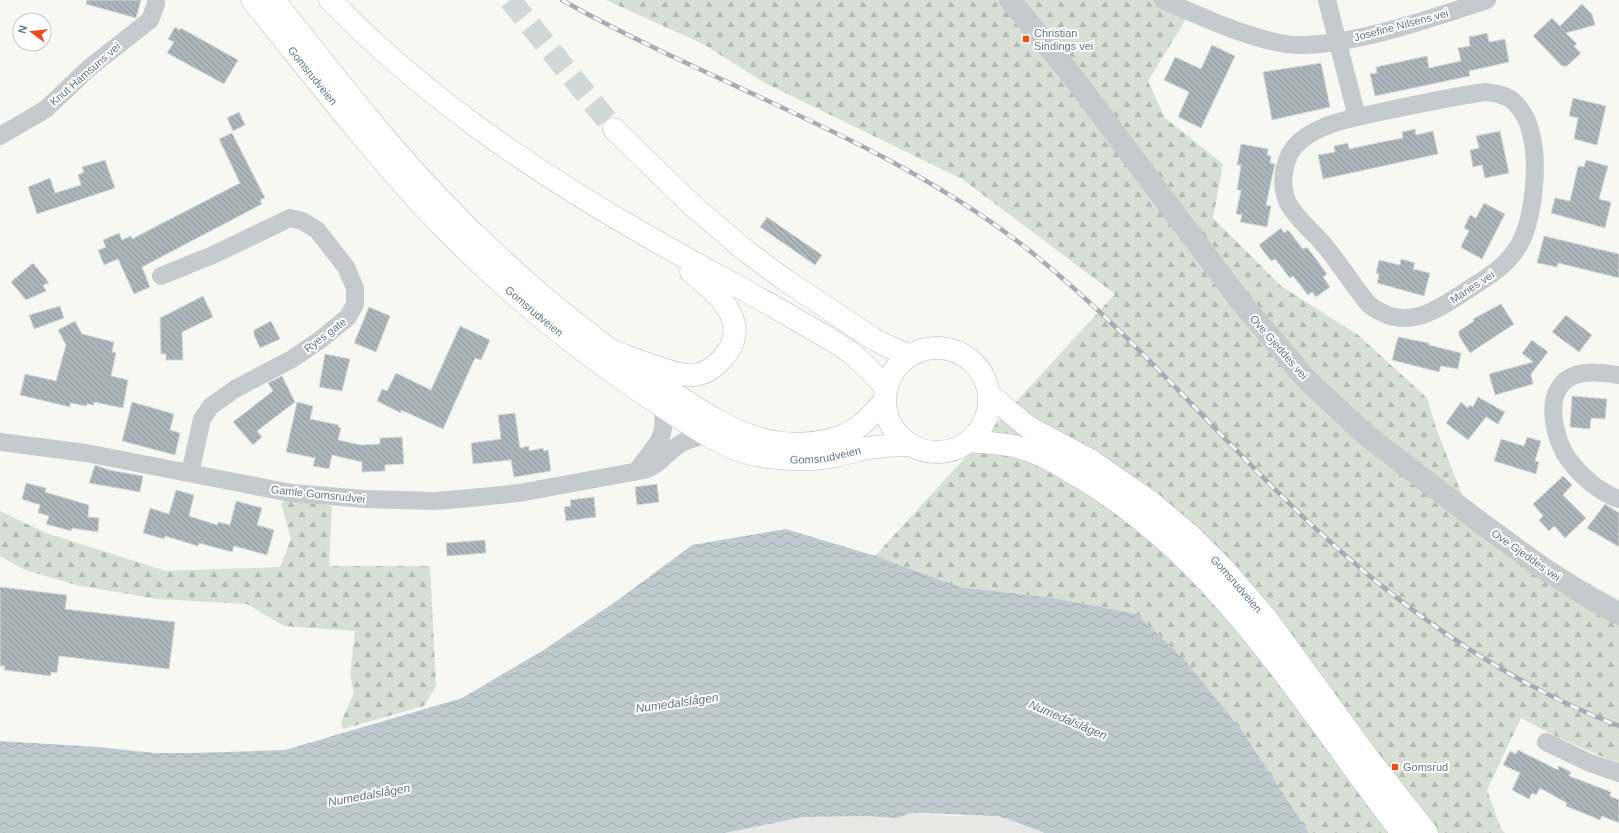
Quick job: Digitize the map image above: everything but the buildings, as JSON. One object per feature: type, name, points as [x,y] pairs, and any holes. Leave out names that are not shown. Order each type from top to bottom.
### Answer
[{"type":"main road","name":"Gomsrudveien","points":[[252,0],[366,141],[423,206],[450,233],[508,288],[564,336],[662,406],[707,434],[752,454],[784,459],[813,459],[874,447],[910,445]]},
{"type":"main road","name":"Gomsrudveien","points":[[274,0],[378,130],[435,195],[519,276],[612,351],[656,382],[721,423],[757,438],[799,443],[835,439],[852,432],[862,425],[886,394]]},
{"type":"main road","points":[[330,0],[378,47],[417,81],[475,126],[534,167],[643,234],[770,304],[841,346],[861,362],[886,394]]},
{"type":"main road","points":[[614,129],[688,201],[746,250],[785,280],[875,340],[909,356]]},
{"type":"main road","points":[[612,351],[675,373],[690,376],[703,373],[719,362],[727,353],[734,339],[734,325],[730,312],[717,293],[643,234]]},
{"type":"main road","points":[[934,348],[947,349],[959,353],[970,360],[979,369],[986,381],[989,394],[989,406],[986,420],[979,432],[970,441],[954,450],[928,452],[910,445],[899,436],[891,425],[887,414],[886,394],[895,370],[909,356],[921,350],[934,348]]},
{"type":"main road","name":"Gomsrudveien","points":[[989,394],[1028,427],[1090,460],[1148,500],[1192,537],[1223,568],[1267,619],[1371,761],[1427,833]]},
{"type":"main road","name":"Gomsrudveien","points":[[970,441],[1013,446],[1040,455],[1098,488],[1142,520],[1175,548],[1210,583],[1249,628],[1402,833]]},
{"type":"street","name":"Knut Hamsuns vei","points":[[0,136],[46,109],[88,68],[150,20],[156,0]]},
{"type":"street","name":"Josefine Nilsens vei","points":[[1163,0],[1241,31],[1280,43],[1302,45],[1337,41],[1365,35],[1442,15],[1487,0]]},
{"type":"street","points":[[1327,0],[1357,116]]},
{"type":"street","name":"Ove Gjeddes vei","points":[[1010,1],[1073,77],[1241,302],[1306,379],[1366,435],[1465,511],[1540,566],[1593,600],[1619,614]]},
{"type":"street","name":"Maries vei","points":[[1485,92],[1500,94],[1512,100],[1527,121],[1532,135],[1534,157],[1533,194],[1528,221],[1520,244],[1498,270],[1441,307],[1425,315],[1410,318],[1396,318],[1369,305],[1325,245],[1296,216],[1288,203],[1283,189],[1283,176],[1286,164],[1292,151],[1300,141],[1322,128],[1357,116],[1423,102],[1485,92]]},
{"type":"street","name":"Ryes gate","points":[[161,276],[213,255],[290,218],[302,221],[317,230],[346,267],[355,288],[355,304],[348,317],[292,360],[234,389],[211,406],[202,419],[190,473]]},
{"type":"street","points":[[1619,375],[1585,373],[1569,378],[1558,388],[1553,401],[1552,412],[1560,442],[1568,459],[1593,485],[1619,499]]},
{"type":"street","points":[[638,470],[662,437],[664,419],[662,406]]},
{"type":"street","name":"Gamle Gomsrudvei","points":[[0,442],[86,453],[291,493],[365,499],[435,500],[519,493],[650,468],[679,444],[707,434]]},
{"type":"street","points":[[1546,742],[1590,763],[1619,773]]},
{"type":"shaded area","points":[[911,813],[957,816],[981,814],[999,816],[1045,833],[725,833],[803,817],[867,816],[897,818]]},
{"type":"green space","points":[[606,0],[1175,0],[1190,9],[1184,22],[1148,81],[1165,118],[1223,164],[1213,218],[1281,286],[1358,335],[1427,398],[1436,428],[1462,495],[1535,554],[1619,600],[1619,764],[1559,738],[1521,718],[1487,790],[1501,829],[1505,833],[1309,833],[1243,732],[1184,659],[1137,614],[1053,598],[960,587],[875,556],[1115,294],[962,179],[767,84],[703,44]]},
{"type":"green space","points":[[285,500],[332,506],[329,566],[430,566],[436,686],[424,706],[343,729],[341,722],[354,693],[350,675],[355,631],[284,626],[247,604],[157,599],[76,585],[25,570],[0,556],[0,511],[46,533],[166,571],[280,567],[291,539],[281,504]]},
{"type":"water","name":"Numedalslågen","points":[[786,529],[875,556],[960,587],[1053,598],[1137,614],[1184,659],[1243,732],[1309,833],[1045,833],[999,816],[911,813],[897,818],[867,816],[803,817],[725,833],[0,833],[0,741],[98,747],[155,753],[285,750],[462,698],[542,651],[618,600],[692,545]]},
{"type":"tunnel","points":[[510,0],[614,129]]},
{"type":"railway","points":[[562,0],[677,59],[854,142],[912,173],[968,206],[1021,244],[1061,277],[1135,346],[1278,493],[1349,559],[1384,588],[1420,616],[1496,666],[1536,688],[1619,726]]},
{"type":"place","name":"Christian Sindings vei","points":[[1026,39]]},
{"type":"place","name":"Gomsrud","points":[[1395,767]]}]
